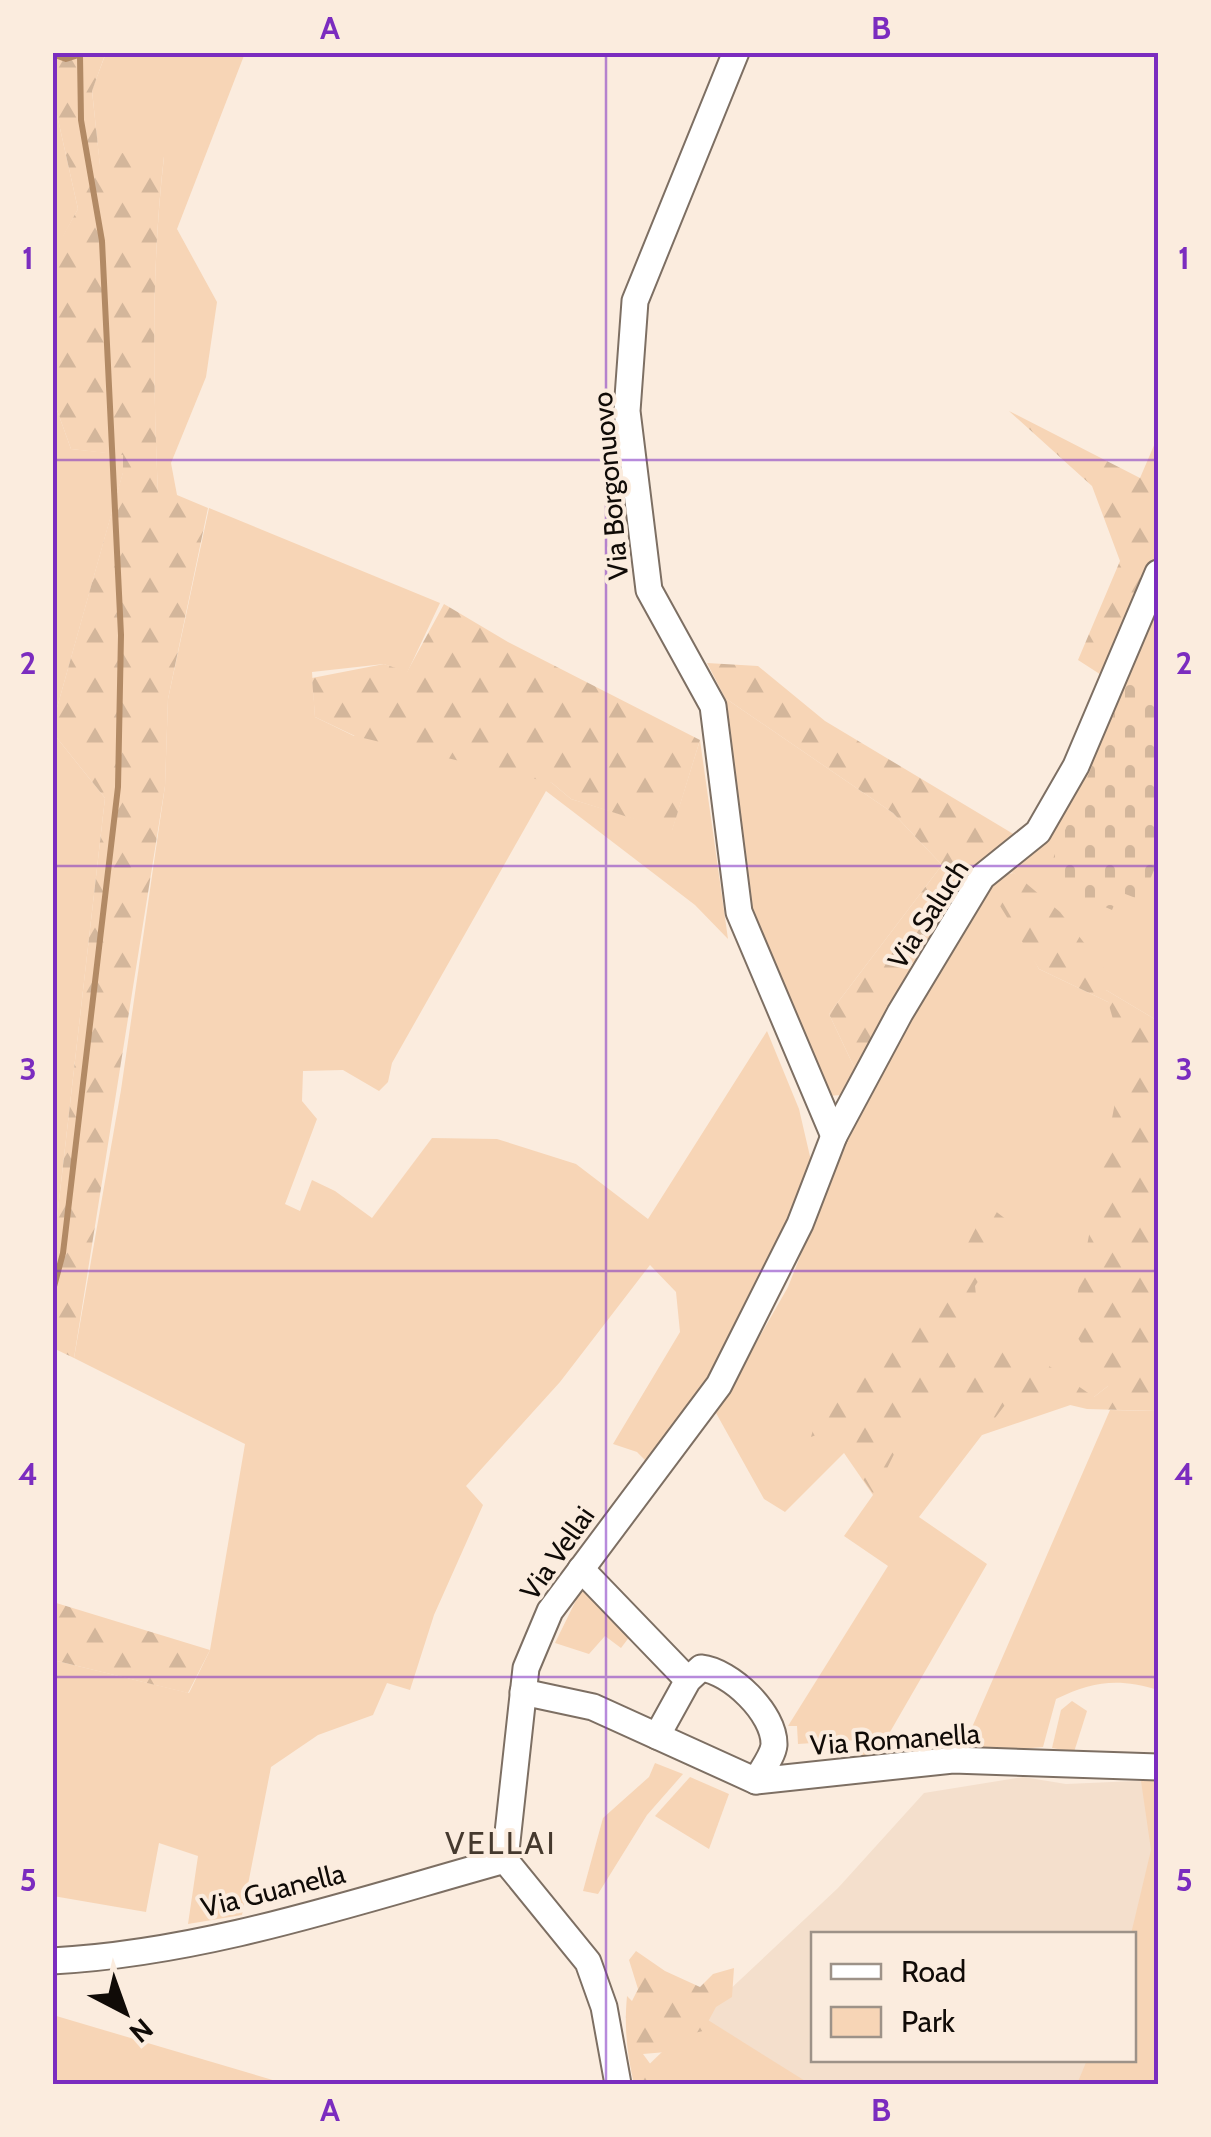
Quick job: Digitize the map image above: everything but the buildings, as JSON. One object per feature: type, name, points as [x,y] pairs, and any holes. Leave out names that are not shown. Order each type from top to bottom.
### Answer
[{"type":"street","name":"Via Borgonuovo","points":[[736,52],[635,302],[627,411],[650,590],[713,706],[738,912],[834,1136]]},
{"type":"street","name":"Via Saluch","points":[[834,1136],[900,1013],[982,878],[1038,832],[1076,766],[1158,573]]},
{"type":"street","name":"Via Vellai","points":[[505,1860],[526,1668],[550,1611],[719,1384],[800,1224],[834,1136]]},
{"type":"street","points":[[581,1569],[688,1680]]},
{"type":"street","points":[[524,1692],[593,1707],[756,1781],[774,1747],[762,1710],[717,1670],[701,1668],[688,1680],[657,1736]]},
{"type":"street","name":"Via Romanella","points":[[756,1781],[953,1760],[1158,1768]]},
{"type":"street","points":[[505,1860],[588,1962],[604,2007],[618,2084]]},
{"type":"street","name":"Via Guanella","points":[[52,1961],[120,1958],[246,1930],[505,1860]]},
{"type":"shaded area","points":[[1023,1777],[1066,1784],[1158,1780],[1158,2084],[629,2084],[838,1888],[924,1793]]},
{"type":"green space","points":[[106,52],[92,91],[100,165],[108,152],[164,156],[154,325],[158,494],[177,495],[208,508],[168,699],[165,786],[74,1358],[55,1349],[53,1361],[53,1253],[105,798],[53,733],[53,722],[123,472],[123,455],[71,449],[53,399],[52,255],[78,209],[53,97],[52,53]]},
{"type":"green space","points":[[106,53],[245,53],[177,229],[217,302],[206,377],[171,463],[177,495],[158,495],[156,452],[155,284],[164,157],[100,167],[92,90]]},
{"type":"green space","points":[[53,97],[78,209],[53,255]]},
{"type":"green space","points":[[53,399],[71,449],[128,455],[53,722]]},
{"type":"green space","points":[[1009,411],[1140,478],[1158,436],[1158,600],[1109,680],[1078,660],[1120,561],[1092,486]]},
{"type":"green space","points":[[209,508],[440,603],[407,673],[384,664],[312,672],[315,717],[354,736],[392,698],[552,783],[571,799],[672,830],[700,740],[728,939],[695,905],[546,791],[392,1063],[388,1082],[379,1091],[343,1070],[303,1071],[302,1101],[317,1119],[285,1204],[300,1211],[312,1180],[335,1191],[372,1218],[432,1138],[497,1139],[576,1164],[648,1219],[767,1031],[799,1109],[812,1165],[794,1219],[703,1397],[649,1464],[637,1452],[613,1444],[680,1332],[676,1292],[650,1265],[560,1382],[466,1486],[483,1505],[434,1615],[410,1690],[387,1683],[373,1715],[318,1735],[271,1767],[242,1915],[188,1924],[198,1856],[159,1843],[146,1912],[53,1896],[53,1660],[189,1693],[210,1650],[245,1444],[74,1358],[121,1090],[165,786],[168,699]]},
{"type":"green space","points":[[1158,600],[1158,1021],[1106,990],[1014,873],[978,866],[1020,838]]},
{"type":"green space","points":[[444,604],[508,642],[700,740],[672,831],[571,799],[552,783],[355,736],[315,717],[312,678],[384,664],[407,672]]},
{"type":"green space","points":[[707,663],[758,666],[825,721],[1020,838],[855,1069],[829,1014],[942,865],[893,813],[725,698]]},
{"type":"green space","points":[[1130,676],[1158,689],[1158,861],[1141,900],[1120,892],[1112,910],[1044,880]]},
{"type":"green space","points":[[725,698],[893,813],[942,865],[829,1014],[855,1069],[856,1094],[827,1096],[747,907]]},
{"type":"green space","points":[[53,733],[105,798],[53,1253]]},
{"type":"green space","points":[[1014,873],[1060,912],[1107,972],[1106,990],[1158,1021],[1158,1411],[1087,1409],[1015,1392],[982,1435],[956,1378],[986,1343],[1036,1357],[1094,1397],[1108,1386],[1071,1327],[1124,1057],[1108,1002],[1039,969],[992,893],[989,876]]},
{"type":"green space","points":[[989,876],[1039,969],[1108,1002],[1142,1057],[1108,1386],[1094,1397],[982,1435],[919,1517],[987,1564],[875,1758],[859,1766],[857,1740],[798,1744],[797,1726],[788,1726],[888,1566],[844,1536],[873,1495],[844,1453],[785,1512],[764,1499],[716,1413],[788,1287],[864,1095]]},
{"type":"green space","points":[[985,1210],[994,1210],[1007,1220],[989,1240],[995,1256],[975,1286],[976,1295],[961,1310],[963,1344],[959,1360],[941,1390],[923,1394],[909,1423],[887,1424],[900,1442],[874,1495],[841,1447],[841,1425],[811,1437],[825,1390],[850,1389],[858,1376],[911,1335],[914,1320],[937,1309],[961,1283],[963,1253]]},
{"type":"green space","points":[[1110,1410],[1158,1411],[1158,1690],[1118,1683],[1082,1688],[1056,1699],[1043,1747],[967,1753],[963,1748]]},
{"type":"green space","points":[[583,1586],[633,1632],[621,1648],[605,1636],[589,1654],[555,1643]]},
{"type":"green space","points":[[53,1602],[210,1650],[188,1693],[53,1660]]},
{"type":"green space","points":[[1072,1701],[1087,1711],[1074,1752],[1052,1748],[1061,1710]]},
{"type":"green space","points":[[655,1763],[683,1774],[647,1815],[598,1894],[583,1891],[603,1818],[649,1777]]},
{"type":"green space","points":[[690,1777],[729,1794],[709,1849],[655,1816]]},
{"type":"green space","points":[[1158,1780],[1158,2084],[1077,2084],[1086,2062],[1136,2062],[1136,1932],[1131,1932],[1151,1850],[1141,1781]]},
{"type":"green space","points":[[636,1951],[665,1971],[700,1987],[713,1974],[734,1968],[732,1997],[716,2007],[703,2031],[690,2034],[678,2051],[643,2054],[665,2084],[634,2084],[626,2008],[627,1996],[632,2001],[638,1989],[629,1960]]},
{"type":"green space","points":[[53,2015],[286,2084],[53,2084]]},
{"type":"green space","points":[[700,2015],[810,2084],[629,2084]]},
{"type":"waterway","points":[[52,54],[66,59],[88,52]]},
{"type":"waterway","points":[[52,1294],[63,1253],[118,787],[121,635],[102,241],[81,120],[80,56]]},
{"type":"district","name":"VELLAI","points":[[501,1843]]}]
